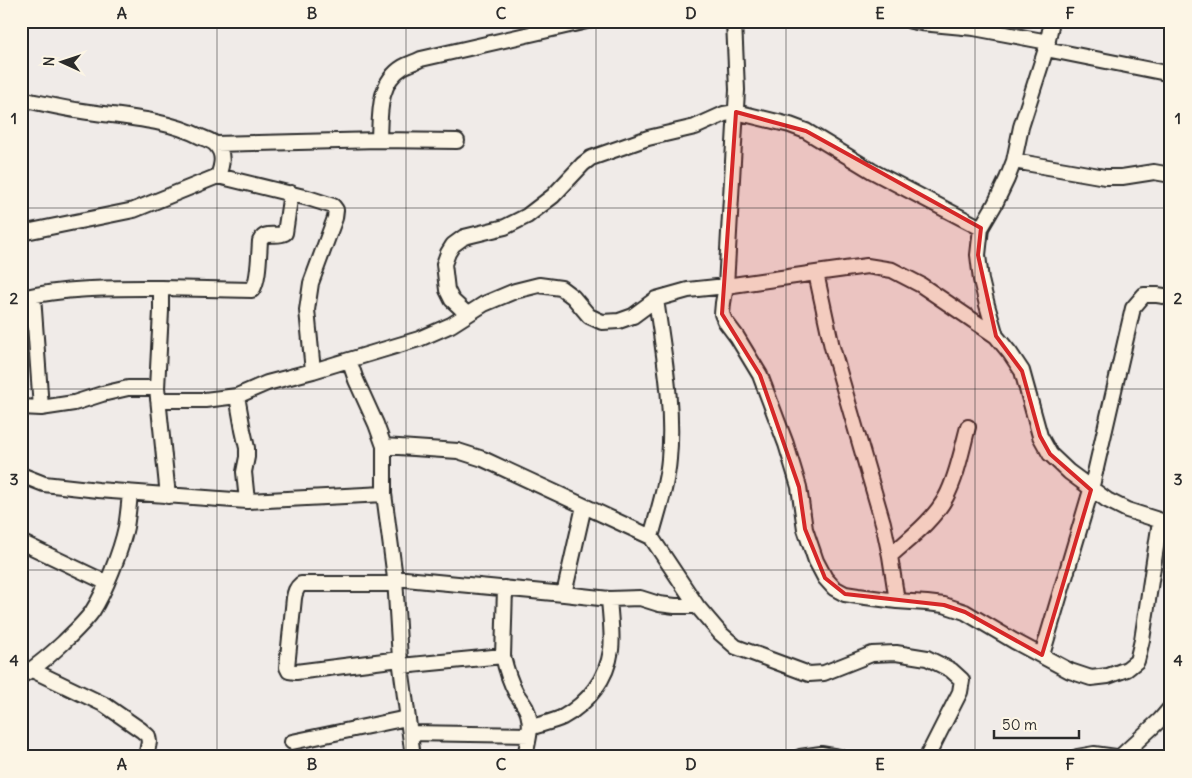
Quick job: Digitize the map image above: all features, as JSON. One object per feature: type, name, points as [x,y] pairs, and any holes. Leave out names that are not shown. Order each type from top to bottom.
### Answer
[{"type":"street","points":[[378,140],[382,94],[392,76],[402,67],[421,59],[587,21]]},
{"type":"street","points":[[21,407],[41,408],[74,403],[128,388],[186,401],[236,396],[267,384],[419,338],[451,325],[484,304],[515,291],[539,285],[561,288],[589,316],[602,322],[619,321],[633,316],[656,299],[688,290],[726,286],[867,266],[892,270],[921,285],[996,336],[1022,371],[1040,436],[1050,454],[1069,472],[1107,500],[1127,510],[1165,523],[1137,662],[1127,669],[1108,676],[1091,678],[1070,671],[965,612],[944,605],[846,594],[834,588],[825,578],[816,561],[805,529],[799,487],[786,444],[760,375],[722,314],[726,286],[738,90],[734,21]]},
{"type":"street","points":[[911,21],[974,28],[1171,74]]},
{"type":"street","points":[[996,336],[981,280],[978,255],[981,228],[995,204],[1014,161],[1021,126],[1047,45],[1052,21]]},
{"type":"street","points":[[21,99],[163,124],[191,132],[215,144],[378,140],[457,141]]},
{"type":"street","points":[[467,314],[452,300],[447,290],[444,264],[453,245],[464,237],[505,227],[527,216],[553,196],[591,158],[648,138],[695,126],[724,114],[736,112],[790,125],[806,131],[872,171],[981,228]]},
{"type":"street","points":[[215,144],[222,155],[222,164],[218,176]]},
{"type":"street","points":[[1014,161],[1105,177],[1122,177],[1154,172],[1171,176]]},
{"type":"street","points":[[21,233],[134,210],[218,176],[291,193],[333,206],[336,210],[335,218],[311,283],[307,310],[313,371]]},
{"type":"street","points":[[41,408],[27,297],[70,290],[100,288],[252,290],[255,282],[260,241],[266,234],[282,235],[284,233],[291,193]]},
{"type":"street","points":[[816,273],[832,347],[882,523],[890,556],[897,601]]},
{"type":"street","points":[[162,288],[157,394],[168,496]]},
{"type":"street","points":[[1042,655],[1091,490],[1133,308],[1144,295],[1171,297]]},
{"type":"street","points":[[651,537],[667,477],[670,458],[668,387],[656,299]]},
{"type":"street","points":[[349,360],[384,446],[384,494],[395,581],[400,662],[413,757]]},
{"type":"street","points":[[236,396],[247,448],[244,472],[246,501]]},
{"type":"street","points":[[890,556],[932,516],[946,498],[953,482],[968,427]]},
{"type":"street","points":[[384,446],[458,451],[483,459],[651,537],[697,606],[720,634],[736,647],[808,674],[824,673],[872,654],[896,653],[927,658],[951,670],[962,680],[960,692],[927,757]]},
{"type":"street","points":[[21,475],[44,484],[130,493],[246,501],[384,494]]},
{"type":"street","points":[[27,673],[51,655],[92,612],[107,584],[120,549],[126,528],[130,493]]},
{"type":"street","points":[[564,594],[584,506]]},
{"type":"street","points":[[21,542],[107,584]]},
{"type":"street","points":[[503,656],[290,671],[287,667],[296,591],[301,584],[395,581],[505,588],[609,599],[640,598],[659,604],[697,606]]},
{"type":"street","points":[[505,588],[503,656],[516,692],[530,718],[525,757]]},
{"type":"street","points":[[410,733],[529,731],[562,717],[573,710],[599,685],[607,668],[611,648],[609,599]]},
{"type":"street","points":[[27,673],[105,705],[141,730],[148,736],[150,742],[146,757]]},
{"type":"street","points":[[1120,757],[1160,720],[1171,707]]},
{"type":"street","points":[[292,742],[407,718]]},
{"type":"street","points":[[800,757],[821,754],[838,757]]},
{"type":"street","points":[[1077,757],[1094,754],[1116,757]]},
{"type":"highlighted area","points":[[736,112],[806,131],[981,228],[978,255],[996,336],[1022,371],[1040,436],[1050,454],[1091,490],[1042,655],[965,612],[944,605],[845,594],[825,578],[805,529],[799,487],[760,375],[722,314]]}]
